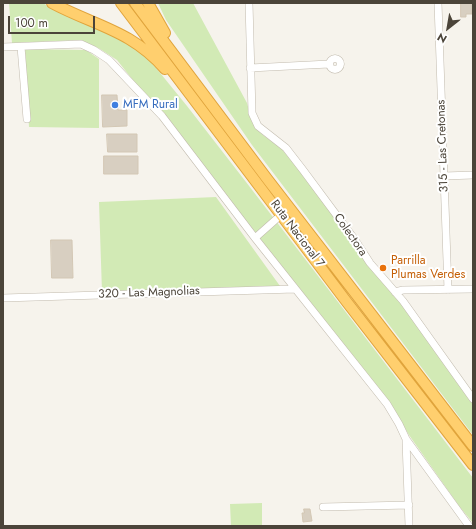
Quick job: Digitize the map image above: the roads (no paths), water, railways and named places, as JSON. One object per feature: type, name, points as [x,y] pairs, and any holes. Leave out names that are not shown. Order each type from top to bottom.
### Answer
[{"type":"highway","points":[[52,3],[109,28],[136,43],[161,64],[194,99]]},
{"type":"highway","name":"Ruta Nacional 7","points":[[121,3],[351,307],[473,465]]},
{"type":"highway","name":"Ruta Nacional 7","points":[[135,3],[268,180],[473,446]]},
{"type":"highway","points":[[148,3],[190,76]]},
{"type":"street","points":[[249,3],[250,68],[329,64]]},
{"type":"street","name":"315 - Las Cretonas","points":[[438,3],[448,290]]},
{"type":"street","points":[[3,47],[82,44],[88,46],[109,60],[154,106],[255,238],[390,409],[406,440],[469,526]]},
{"type":"street","points":[[21,46],[27,119]]},
{"type":"street","name":"Colectora","points":[[250,68],[252,113],[258,126],[286,148],[356,240],[370,263],[403,301],[473,399]]},
{"type":"street","points":[[444,176],[473,175]]},
{"type":"street","points":[[255,238],[282,214]]},
{"type":"street","name":"320 - Las Magnolias","points":[[3,298],[295,289]]},
{"type":"street","points":[[395,292],[403,290],[473,289]]},
{"type":"street","points":[[406,440],[409,526]]},
{"type":"street","points":[[323,507],[409,505]]},
{"type":"place","name":"MFM Rural","points":[[115,105]]},
{"type":"place","name":"Parrilla Plumas Verdes","points":[[383,268]]}]
